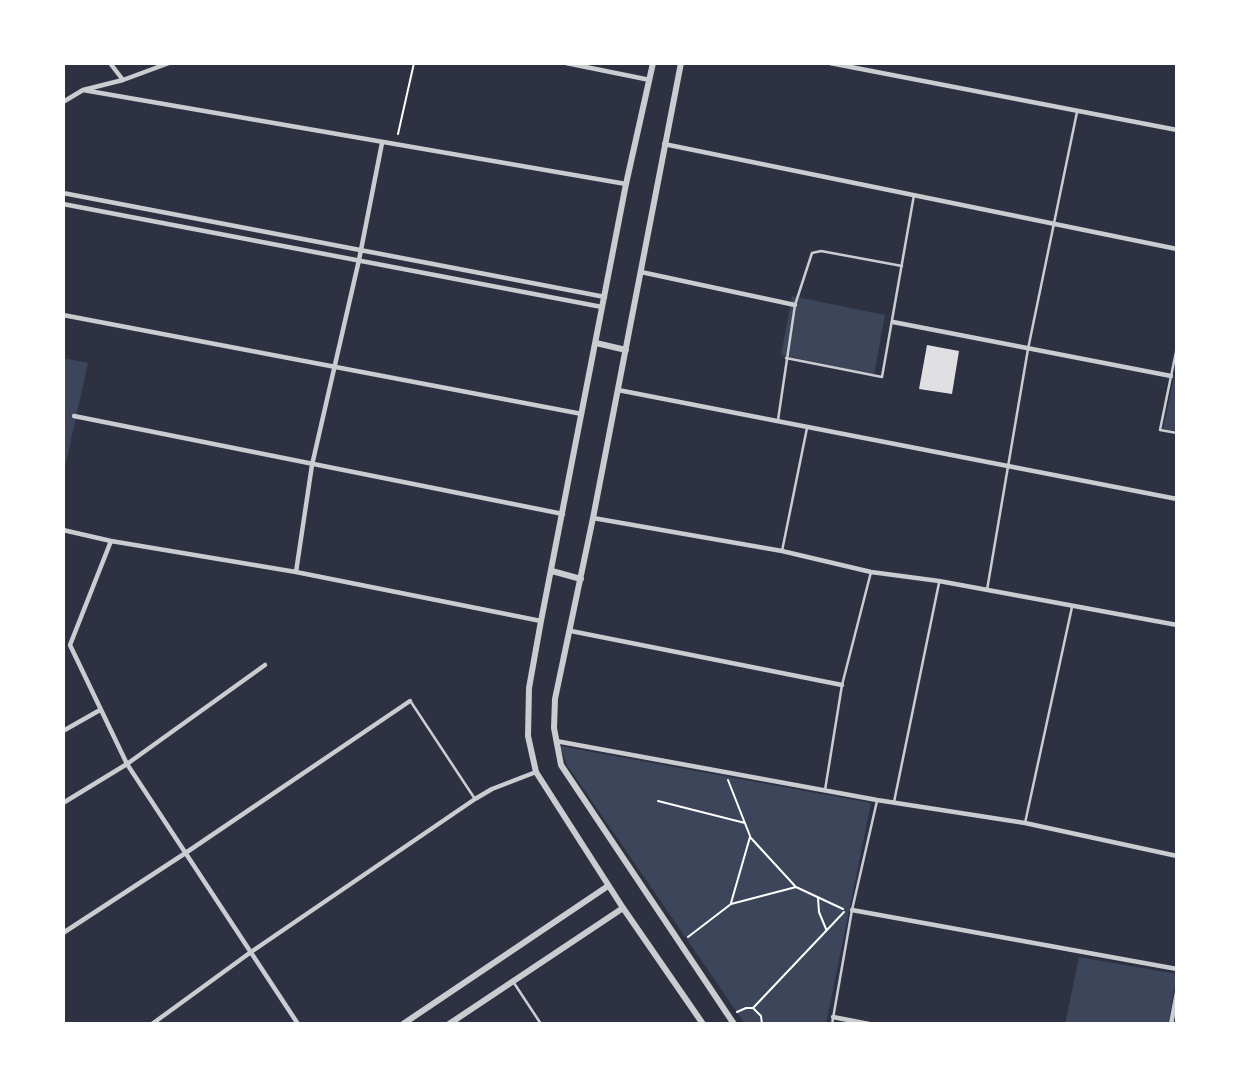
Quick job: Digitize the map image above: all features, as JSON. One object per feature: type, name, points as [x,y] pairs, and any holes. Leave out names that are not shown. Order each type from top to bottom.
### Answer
[{"type":"street","points":[[110,63],[123,80]]},
{"type":"street","points":[[63,102],[83,90],[123,80],[169,63]]},
{"type":"street","points":[[566,63],[650,80]]},
{"type":"street","points":[[653,63],[626,184],[564,514],[541,621],[529,688],[528,736],[536,772],[608,886],[703,1024]]},
{"type":"street","points":[[681,63],[571,631],[555,699],[555,741],[561,765],[734,1024]]},
{"type":"street","points":[[830,63],[1177,130]]},
{"type":"street","points":[[83,90],[626,184]]},
{"type":"street","points":[[296,572],[312,465],[359,260],[382,143]]},
{"type":"street","points":[[664,144],[1177,249]]},
{"type":"street","points":[[63,193],[606,297]]},
{"type":"street","points":[[63,204],[603,307]]},
{"type":"street","points":[[641,272],[795,305]]},
{"type":"street","points":[[63,315],[583,414]]},
{"type":"street","points":[[893,322],[1171,376]]},
{"type":"street","points":[[596,344],[626,350]]},
{"type":"street","points":[[618,390],[1177,499]]},
{"type":"street","points":[[74,416],[564,514]]},
{"type":"street","points":[[593,518],[782,551],[871,572],[1072,604],[1177,625]]},
{"type":"street","points":[[63,530],[111,541],[296,572],[541,621]]},
{"type":"street","points":[[111,541],[71,645],[127,764],[298,1024]]},
{"type":"street","points":[[552,571],[581,579]]},
{"type":"street","points":[[571,631],[842,685]]},
{"type":"street","points":[[63,803],[127,764],[265,665]]},
{"type":"street","points":[[63,933],[410,701]]},
{"type":"street","points":[[63,731],[100,710]]},
{"type":"street","points":[[555,741],[877,800],[1025,823],[1177,856]]},
{"type":"street","points":[[152,1024],[251,952],[475,799],[492,789],[536,772]]},
{"type":"street","points":[[403,1024],[608,886]]},
{"type":"street","points":[[449,1024],[623,908]]},
{"type":"street","points":[[852,910],[1177,969]]},
{"type":"street","points":[[1171,1024],[1177,993]]},
{"type":"street","points":[[833,1017],[869,1024]]},
{"type":"lane","points":[[987,590],[1028,349],[1077,111]]},
{"type":"lane","points":[[786,358],[882,377],[914,195]]},
{"type":"lane","points":[[778,421],[795,305],[812,253],[821,250],[902,266]]},
{"type":"lane","points":[[1177,347],[1160,430],[1177,433]]},
{"type":"lane","points":[[782,551],[807,427]]},
{"type":"lane","points":[[825,790],[842,685],[871,572]]},
{"type":"lane","points":[[894,802],[939,581]]},
{"type":"lane","points":[[1025,823],[1072,604]]},
{"type":"lane","points":[[410,701],[475,799]]},
{"type":"lane","points":[[832,1024],[852,910],[877,800]]},
{"type":"lane","points":[[512,982],[541,1024]]},
{"type":"path","points":[[395,146],[414,63]]},
{"type":"path","points":[[727,776],[750,837],[796,887],[846,911],[754,1008],[737,1012]]},
{"type":"path","points":[[658,801],[745,824]]},
{"type":"path","points":[[731,904],[750,837]]},
{"type":"path","points":[[686,939],[731,904],[796,887]]},
{"type":"path","points":[[818,898],[819,912],[827,930]]},
{"type":"path","points":[[754,1008],[761,1016],[762,1024]]},
{"type":"shaded area","points":[[792,296],[885,315],[874,375],[781,355]]},
{"type":"shaded area","points":[[63,358],[88,363],[66,463],[63,463]]},
{"type":"shaded area","points":[[1174,377],[1177,377],[1177,431],[1163,429]]},
{"type":"shaded area","points":[[560,746],[871,803],[826,1024],[745,1024],[567,765]]},
{"type":"shaded area","points":[[1079,957],[1177,974],[1168,1024],[1065,1024]]},
{"type":"building","points":[[927,345],[959,351],[952,394],[919,389]]}]
